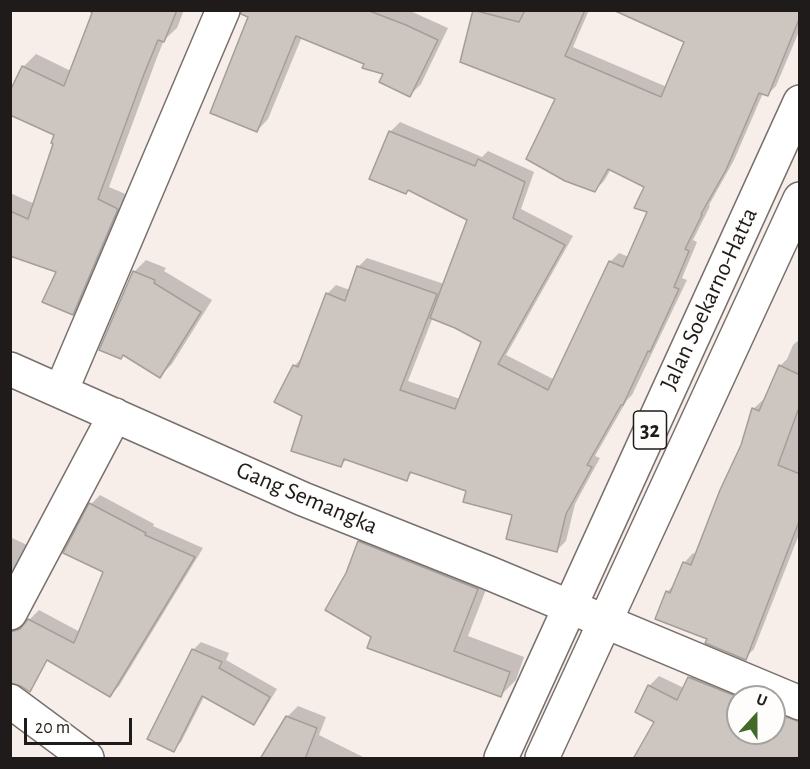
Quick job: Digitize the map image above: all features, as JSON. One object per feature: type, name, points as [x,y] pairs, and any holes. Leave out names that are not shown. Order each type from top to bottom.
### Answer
[{"type":"main road","points":[[61,391],[223,10]]},
{"type":"main road","name":"Jalan Soekarno-Hatta","points":[[501,759],[800,102]]},
{"type":"main road","name":"Jalan Soekarno-Hatta","points":[[542,759],[800,199]]},
{"type":"main road","points":[[725,264],[762,278]]},
{"type":"main road","name":"Gang Semangka","points":[[10,369],[303,499],[800,704]]},
{"type":"main road","points":[[10,613],[115,415]]},
{"type":"main road","points":[[10,701],[87,759]]},
{"type":"building","points":[[89,10],[177,10],[164,42],[158,40],[98,199],[118,209],[73,315],[42,302],[56,272],[10,256],[10,211],[28,219],[54,135],[10,115],[10,91],[22,66],[64,86],[92,13]]},
{"type":"building","points":[[241,10],[367,10],[438,40],[410,97],[379,82],[383,74],[362,68],[364,64],[296,36],[257,132],[210,113],[248,17],[241,14]]},
{"type":"building","points":[[473,10],[519,22],[525,10],[585,10],[565,56],[661,97],[684,42],[613,10],[800,10],[800,17],[768,96],[759,93],[726,170],[701,214],[685,249],[689,251],[674,287],[679,289],[650,352],[648,351],[623,405],[587,465],[592,467],[566,514],[557,552],[506,539],[512,515],[463,502],[466,491],[410,472],[407,481],[344,459],[341,467],[291,451],[302,416],[274,402],[293,365],[298,367],[326,293],[345,301],[357,266],[437,294],[400,390],[455,409],[481,342],[430,318],[467,220],[408,190],[406,194],[369,179],[389,131],[475,166],[478,159],[525,182],[513,218],[565,245],[498,364],[548,390],[609,261],[623,267],[647,212],[634,208],[644,187],[608,169],[595,192],[565,181],[526,159],[555,99],[460,62]]},
{"type":"building","points":[[133,271],[155,280],[154,283],[201,312],[160,378],[123,355],[121,359],[99,350]]},
{"type":"building","points":[[779,365],[800,375],[800,405],[778,465],[800,474],[800,519],[746,660],[705,643],[707,639],[655,619],[666,591],[670,593],[683,562],[691,565],[720,490],[741,445],[752,408],[759,411]]},
{"type":"building","points":[[89,503],[146,533],[145,535],[195,557],[110,697],[47,660],[30,692],[10,683],[10,632],[20,629],[28,619],[74,643],[103,572],[63,553]]},
{"type":"building","points":[[358,541],[478,589],[454,651],[510,672],[501,697],[367,648],[371,637],[325,610],[346,573]]},
{"type":"building","points":[[192,649],[222,662],[219,668],[270,697],[254,725],[202,696],[174,752],[147,739]]},
{"type":"building","points":[[688,677],[726,692],[726,745],[786,745],[786,717],[800,722],[800,759],[633,759],[654,722],[635,712],[648,685],[677,700]]},
{"type":"building","points":[[286,716],[317,728],[305,759],[260,759]]}]
